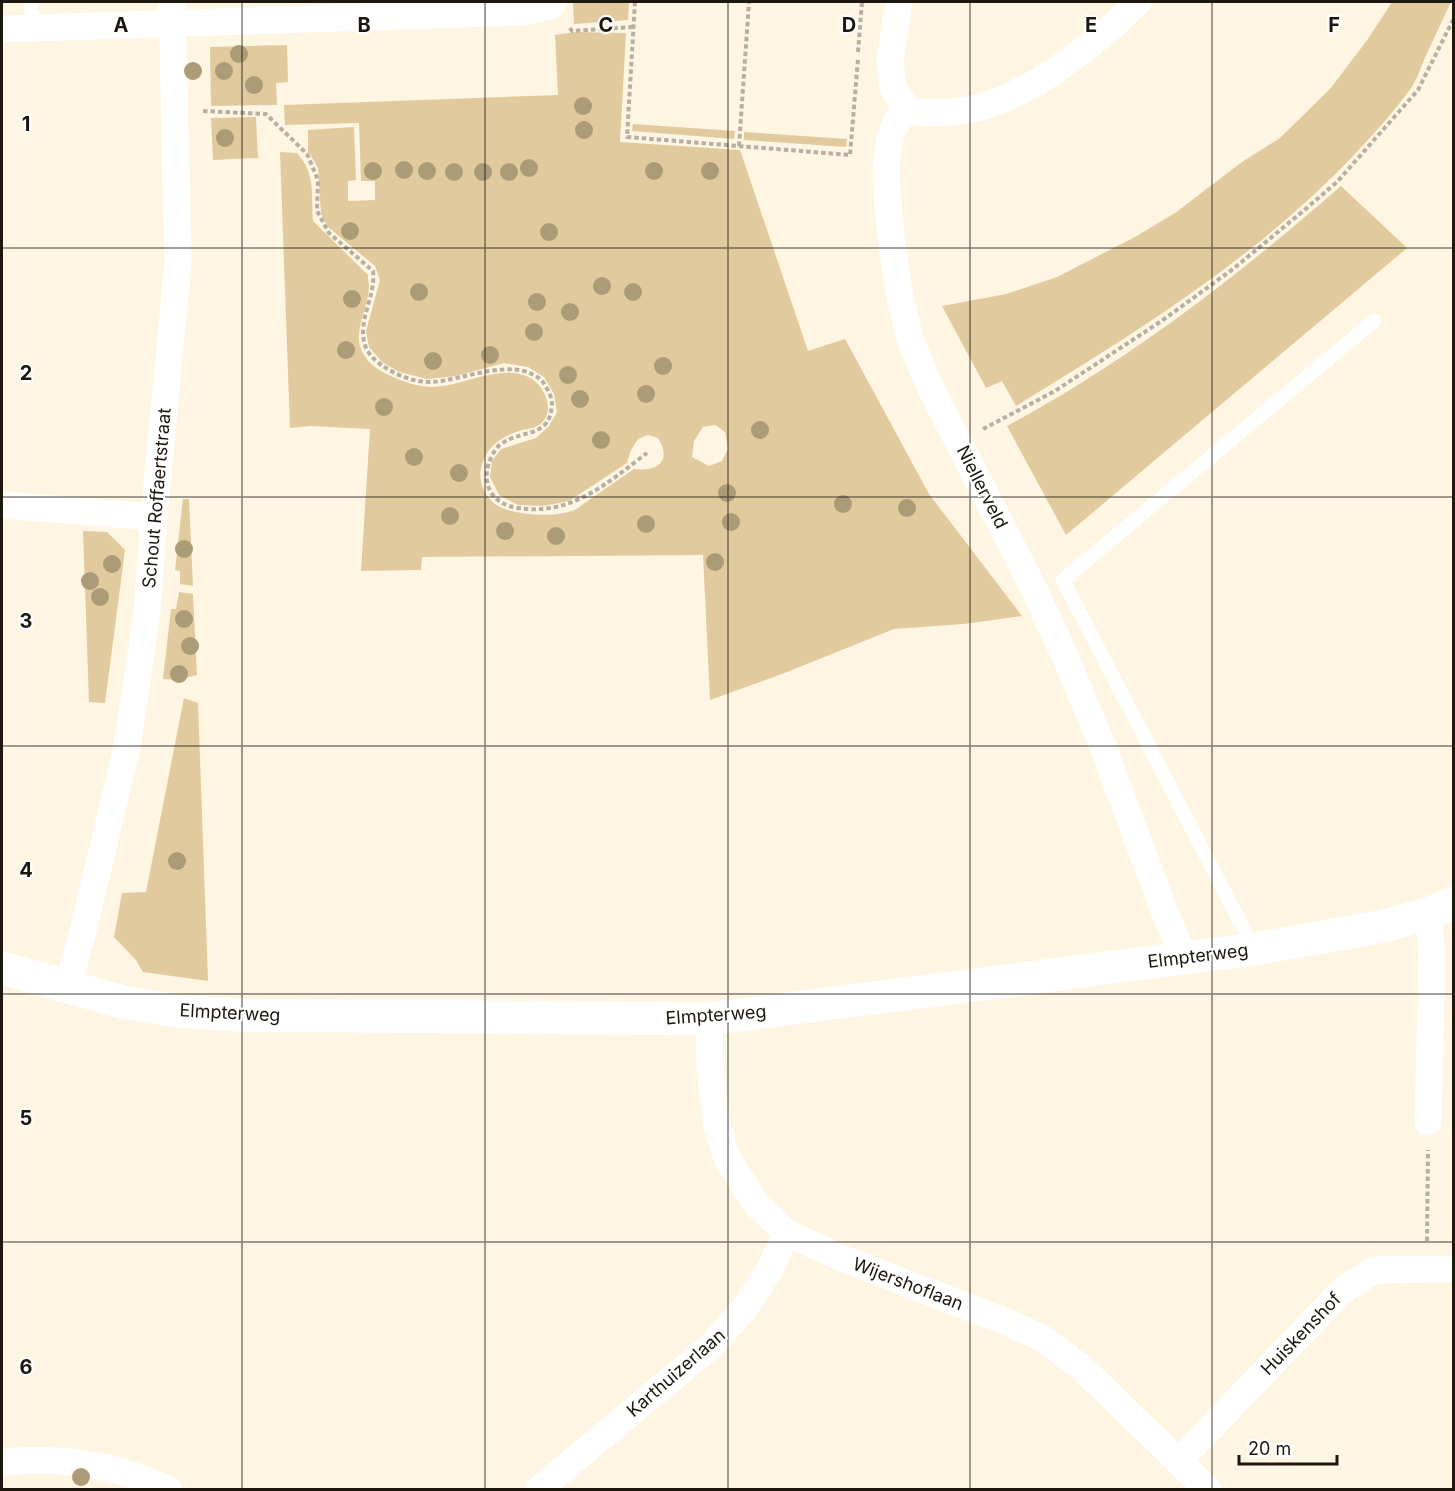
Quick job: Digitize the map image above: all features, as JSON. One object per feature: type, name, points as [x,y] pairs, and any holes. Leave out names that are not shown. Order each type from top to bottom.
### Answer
[{"type":"street","points":[[899,2],[890,59],[893,88],[904,104],[903,111],[937,114],[973,109],[999,101],[1037,81],[1113,27],[1138,2]]},
{"type":"street","points":[[2,29],[32,28],[173,12],[524,12],[553,4]]},
{"type":"street","name":"Schout Roffaertstraat","points":[[68,986],[127,747],[147,613],[178,262],[173,12]]},
{"type":"street","name":"Niellerveld","points":[[903,111],[890,137],[886,164],[888,207],[900,297],[910,339],[930,387],[1031,583],[1067,661],[1101,742],[1184,957]]},
{"type":"street","points":[[2,505],[154,517]]},
{"type":"street","name":"Elmpterweg","points":[[2,968],[122,1002],[178,1011],[237,1015],[709,1019],[1254,949],[1344,934],[1441,908],[1432,951],[1428,1122]]},
{"type":"street","name":"Wijershoflaan","points":[[709,1019],[711,1080],[717,1125],[726,1156],[757,1205],[787,1233],[844,1259],[1042,1338],[1082,1368],[1208,1490]]},
{"type":"street","name":"Karthuizerlaan","points":[[538,1490],[712,1345],[745,1308],[769,1271],[787,1233]]},
{"type":"street","name":"Huiskenshof","points":[[1179,1461],[1341,1292],[1374,1270],[1454,1269]]},
{"type":"street","points":[[2,1462],[36,1458],[88,1463],[147,1479],[169,1490]]},
{"type":"lane","points":[[31,2],[32,28]]},
{"type":"lane","points":[[1254,949],[1063,580],[1374,321]]},
{"type":"path","points":[[635,2],[627,137],[850,155],[862,2]]},
{"type":"path","points":[[739,146],[749,2]]},
{"type":"path","points":[[553,4],[572,31],[634,27]]},
{"type":"path","points":[[958,441],[1029,405],[1096,364],[1233,269],[1302,212],[1337,182],[1418,90],[1454,18]]},
{"type":"path","points":[[175,110],[266,114],[307,154],[318,180],[317,211],[329,234],[373,271],[374,283],[363,323],[364,344],[375,361],[393,372],[427,382],[512,369],[541,379],[552,399],[550,418],[543,428],[515,437],[499,446],[491,458],[485,475],[488,489],[500,503],[516,508],[542,510],[565,505],[592,493],[647,453]]},
{"type":"path","points":[[1427,1268],[1428,1122]]},
{"type":"shaded area","points":[[573,2],[629,2],[628,20],[574,24]]},
{"type":"shaded area","points":[[1392,2],[1451,2],[1411,88],[1367,141],[1315,194],[1275,229],[1192,292],[1105,351],[1016,406],[1002,381],[986,388],[942,306],[1006,294],[1057,277],[1135,237],[1175,213],[1242,162],[1280,138],[1330,89],[1368,39]]},
{"type":"shaded area","points":[[576,32],[626,33],[620,142],[740,150],[808,351],[845,339],[929,494],[1022,616],[964,624],[894,629],[710,700],[703,555],[422,557],[421,570],[361,571],[370,429],[310,426],[290,428],[280,152],[297,153],[303,161],[310,177],[313,221],[368,275],[369,288],[359,340],[362,352],[372,365],[396,378],[430,387],[495,374],[521,374],[537,383],[545,394],[548,408],[544,420],[537,426],[515,432],[502,439],[491,448],[483,460],[480,473],[481,483],[488,497],[495,504],[512,511],[536,515],[560,514],[578,508],[634,469],[656,467],[663,459],[664,453],[658,438],[648,435],[638,439],[627,463],[569,501],[543,506],[518,505],[499,495],[490,477],[492,461],[501,449],[536,438],[549,426],[557,412],[554,394],[544,377],[528,367],[504,363],[456,376],[427,379],[399,372],[382,362],[369,347],[366,331],[380,280],[375,266],[328,227],[321,214],[318,168],[308,151],[308,130],[354,127],[356,180],[348,181],[348,201],[375,200],[375,181],[361,181],[359,123],[285,125],[284,105],[558,95],[555,35]],"holes":[[[715,425],[725,432],[728,449],[722,461],[709,466],[692,457],[694,441],[703,427]]]},
{"type":"shaded area","points":[[287,45],[288,82],[276,83],[277,105],[211,106],[210,47]]},
{"type":"shaded area","points":[[256,117],[258,158],[213,160],[211,118]]},
{"type":"shaded area","points":[[633,124],[735,131],[734,139],[632,131]]},
{"type":"shaded area","points":[[744,132],[847,139],[846,147],[744,140]]},
{"type":"shaded area","points":[[1341,186],[1407,248],[1066,535],[1007,426],[1096,374],[1181,315]]},
{"type":"shaded area","points":[[183,499],[189,499],[193,586],[180,584],[180,571],[175,570]]},
{"type":"shaded area","points":[[83,531],[107,532],[125,550],[105,703],[89,702]]},
{"type":"shaded area","points":[[179,592],[193,594],[197,675],[177,680],[163,679],[171,609],[176,609]]},
{"type":"shaded area","points":[[184,698],[198,703],[208,981],[143,972],[136,960],[114,937],[122,893],[146,892]]}]
